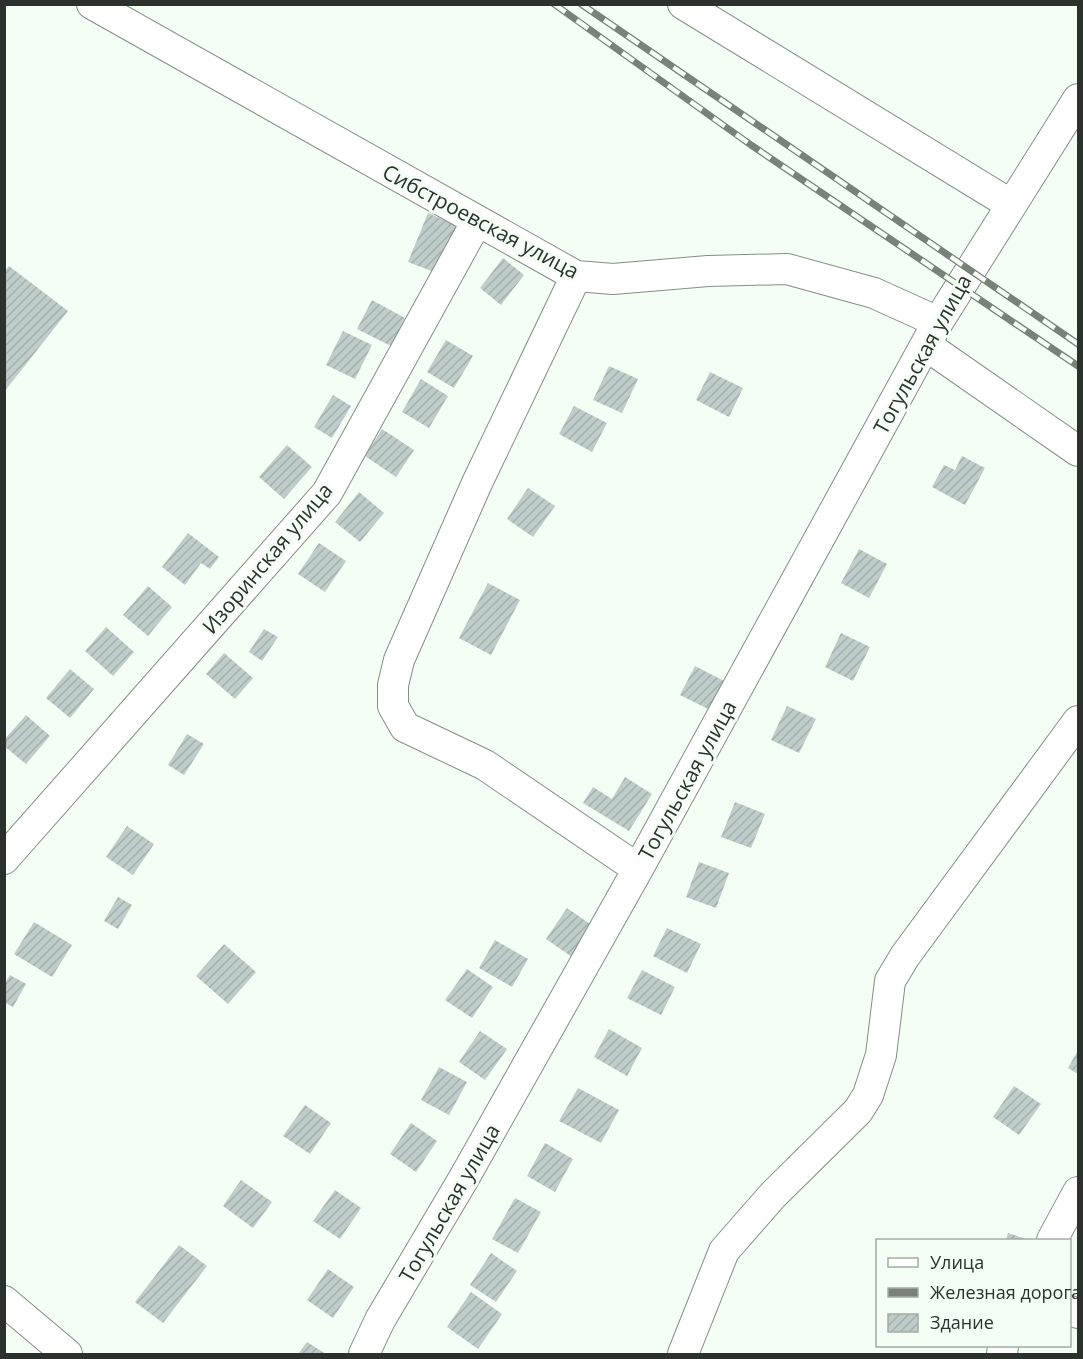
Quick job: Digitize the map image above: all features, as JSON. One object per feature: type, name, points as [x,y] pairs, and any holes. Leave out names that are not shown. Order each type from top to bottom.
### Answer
[{"type":"street","name":"Сибстроевская улица","points":[[92,4],[576,276],[613,279],[708,271],[787,269],[874,293],[933,334],[1078,451]]},
{"type":"street","points":[[682,4],[1010,204]]},
{"type":"street","name":"Тогульская улица","points":[[363,1354],[380,1320],[470,1168],[638,869],[933,334],[1010,204],[1078,99]]},
{"type":"street","name":"Изоринская улица","points":[[4,859],[327,494],[477,221]]},
{"type":"street","points":[[576,276],[477,483],[399,660],[393,685],[393,706],[405,727],[485,765],[638,869]]},
{"type":"street","points":[[683,1354],[724,1251],[773,1195],[858,1111],[868,1095],[881,1055],[890,981],[905,956],[1078,721]]},
{"type":"street","points":[[1053,1239],[1078,1192]]},
{"type":"street","points":[[4,1301],[67,1354]]},
{"type":"building","points":[[428,213],[458,226],[439,274],[408,262]]},
{"type":"building","points":[[503,258],[524,275],[501,305],[480,288]]},
{"type":"building","points":[[9,266],[68,311],[4,392],[4,272]]},
{"type":"building","points":[[372,300],[405,318],[391,346],[357,329]]},
{"type":"building","points":[[343,331],[372,345],[355,379],[326,365]]},
{"type":"building","points":[[446,340],[473,356],[454,388],[427,372]]},
{"type":"building","points":[[609,366],[638,379],[622,413],[593,400]]},
{"type":"building","points":[[710,372],[743,388],[729,417],[696,400]]},
{"type":"building","points":[[421,379],[448,396],[429,428],[402,412]]},
{"type":"building","points":[[333,395],[351,406],[332,438],[314,427]]},
{"type":"building","points":[[574,406],[607,423],[592,452],[559,434]]},
{"type":"building","points":[[382,429],[414,450],[396,477],[365,456]]},
{"type":"building","points":[[287,445],[312,467],[284,499],[259,477]]},
{"type":"building","points":[[962,456],[985,468],[965,505],[932,487],[944,465],[955,470]]},
{"type":"building","points":[[528,488],[555,506],[533,537],[507,519]]},
{"type":"building","points":[[359,492],[384,513],[360,542],[335,522]]},
{"type":"building","points":[[188,533],[219,557],[210,569],[201,563],[185,585],[162,567]]},
{"type":"building","points":[[319,543],[346,561],[325,592],[298,574]]},
{"type":"building","points":[[859,549],[887,564],[869,598],[841,583]]},
{"type":"building","points":[[488,583],[520,600],[491,655],[459,638]]},
{"type":"building","points":[[148,586],[172,607],[148,636],[123,615]]},
{"type":"building","points":[[106,627],[134,652],[113,676],[85,651]]},
{"type":"building","points":[[264,629],[278,637],[262,661],[249,652]]},
{"type":"building","points":[[841,633],[870,647],[853,681],[825,667]]},
{"type":"building","points":[[224,653],[253,678],[235,699],[206,674]]},
{"type":"building","points":[[695,666],[728,683],[714,712],[680,695]]},
{"type":"building","points":[[70,669],[94,689],[70,718],[46,698]]},
{"type":"building","points":[[787,706],[816,719],[799,753],[771,740]]},
{"type":"building","points":[[26,715],[50,736],[26,764],[4,746],[4,740]]},
{"type":"building","points":[[187,734],[204,744],[184,775],[168,765]]},
{"type":"building","points":[[625,777],[652,794],[629,831],[583,803],[593,787],[612,799]]},
{"type":"building","points":[[735,802],[765,814],[751,848],[721,837]]},
{"type":"building","points":[[127,826],[154,844],[133,875],[106,857]]},
{"type":"building","points":[[699,862],[729,873],[716,908],[686,897]]},
{"type":"building","points":[[118,897],[132,905],[118,929],[104,921]]},
{"type":"building","points":[[567,908],[593,926],[572,957],[546,939]]},
{"type":"building","points":[[34,922],[72,945],[52,977],[14,954]]},
{"type":"building","points":[[667,928],[701,944],[687,973],[653,956]]},
{"type":"building","points":[[495,940],[528,959],[512,987],[479,968]]},
{"type":"building","points":[[224,944],[256,972],[228,1004],[196,976]]},
{"type":"building","points":[[467,969],[493,987],[472,1018],[445,1000]]},
{"type":"building","points":[[642,970],[675,987],[661,1015],[627,998]]},
{"type":"building","points":[[10,975],[26,984],[13,1007],[4,1002],[4,985]]},
{"type":"building","points":[[609,1029],[642,1048],[627,1076],[594,1057]]},
{"type":"building","points":[[480,1031],[507,1049],[485,1080],[459,1062]]},
{"type":"building","points":[[1078,1050],[1078,1074],[1068,1068]]},
{"type":"building","points":[[439,1067],[467,1082],[449,1115],[421,1100]]},
{"type":"building","points":[[1014,1086],[1041,1104],[1019,1135],[993,1117]]},
{"type":"building","points":[[578,1088],[619,1110],[601,1143],[559,1121]]},
{"type":"building","points":[[305,1105],[331,1123],[310,1154],[283,1136]]},
{"type":"building","points":[[411,1123],[437,1141],[416,1172],[390,1154]]},
{"type":"building","points":[[545,1143],[573,1159],[555,1192],[527,1176]]},
{"type":"building","points":[[241,1180],[272,1202],[253,1228],[223,1206]]},
{"type":"building","points":[[335,1190],[361,1208],[340,1239],[313,1221]]},
{"type":"building","points":[[515,1198],[541,1212],[518,1253],[492,1239]]},
{"type":"building","points":[[1008,1233],[1026,1239],[1006,1239]]},
{"type":"building","points":[[179,1245],[207,1266],[163,1323],[135,1302]]},
{"type":"building","points":[[491,1253],[517,1271],[496,1302],[470,1285]]},
{"type":"building","points":[[328,1269],[354,1287],[333,1318],[307,1300]]},
{"type":"building","points":[[471,1292],[502,1314],[478,1349],[447,1327]]},
{"type":"building","points":[[307,1342],[326,1354],[298,1354]]},
{"type":"railway","points":[[554,4],[751,145],[1078,366]]},
{"type":"railway","points":[[581,4],[1078,344]]}]
